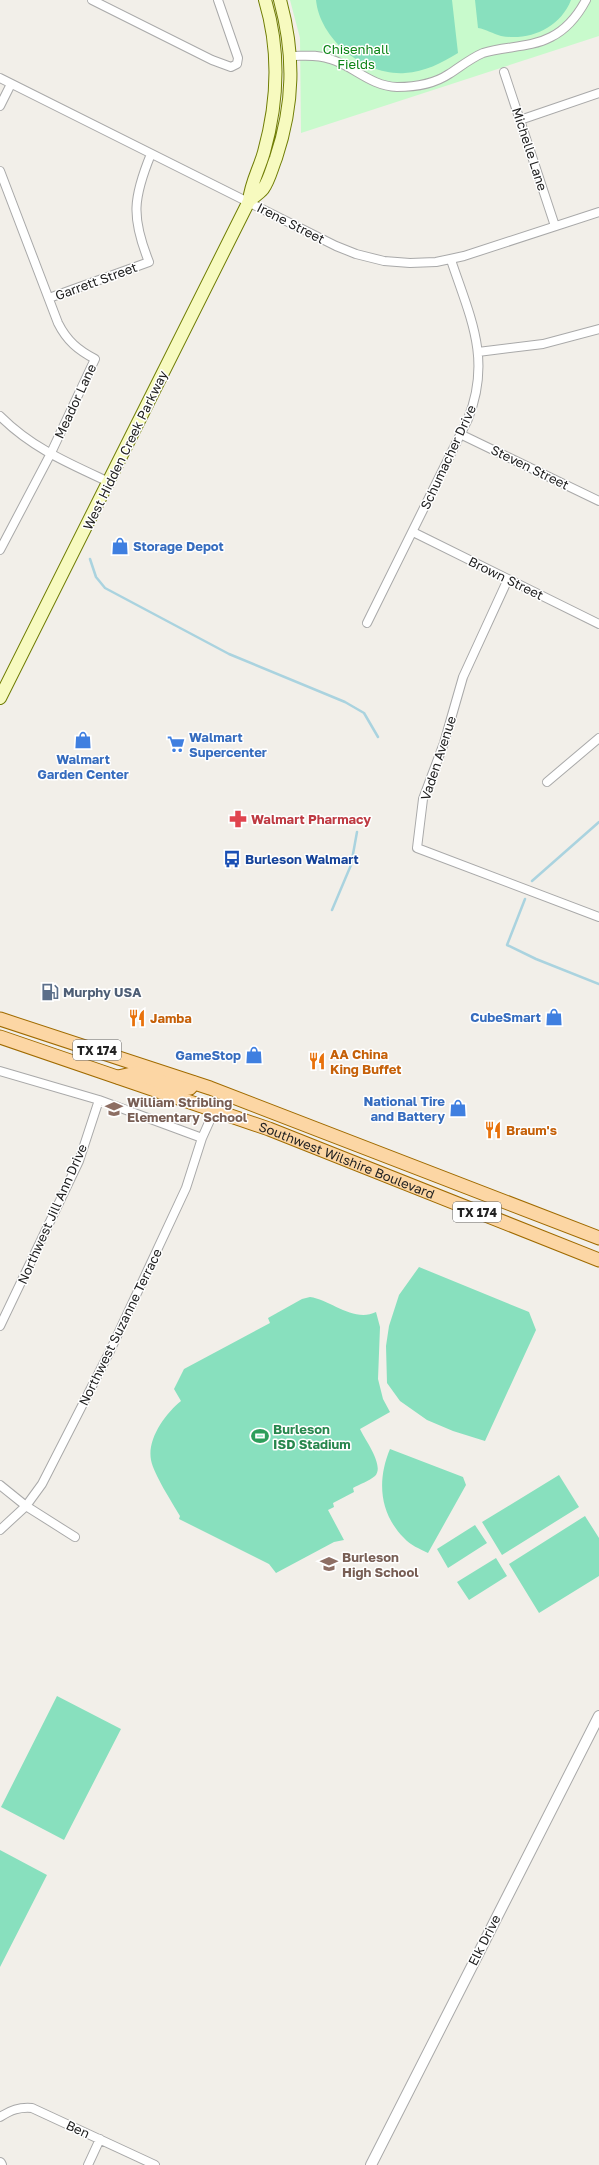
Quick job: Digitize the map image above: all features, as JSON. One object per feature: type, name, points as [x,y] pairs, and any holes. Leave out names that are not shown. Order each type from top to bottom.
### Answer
[{"type":"main road","name":"West Hidden Creek Parkway","points":[[0,698],[249,201],[251,185],[264,154],[271,125],[275,93],[274,42],[265,0]]},
{"type":"main road","name":"West Hidden Creek Parkway","points":[[249,201],[263,189],[270,174],[282,136],[291,92],[291,56],[280,0]]},
{"type":"main road","name":"Southwest Wilshire Boulevard","points":[[0,1018],[194,1083],[599,1238]]},
{"type":"main road","name":"Southwest Wilshire Boulevard","points":[[0,1037],[215,1109],[599,1260]]},
{"type":"main road","points":[[118,1077],[136,1073],[182,1089],[190,1088],[194,1083]]},
{"type":"main road","points":[[354,1163],[361,1146]]},
{"type":"street","points":[[92,0],[219,64],[226,67],[234,66],[238,61],[237,52],[218,0]]},
{"type":"street","points":[[291,56],[314,56],[331,59],[375,83],[396,87],[418,86],[443,77],[481,54],[497,49],[527,46],[552,37],[571,23],[586,0]]},
{"type":"street","name":"Michelle Lane","points":[[504,72],[555,226]]},
{"type":"street","name":"Irene Street","points":[[0,78],[151,154],[249,201],[336,246],[356,254],[399,263],[422,263],[451,260],[599,212]]},
{"type":"street","points":[[0,106],[11,84]]},
{"type":"street","points":[[520,120],[599,94]]},
{"type":"street","name":"Garrett Street","points":[[49,298],[149,262],[137,225],[136,201],[151,154]]},
{"type":"street","name":"Meador Lane","points":[[0,171],[64,337],[77,349],[95,359],[50,456],[0,550]]},
{"type":"street","name":"Schumacher Drive","points":[[367,623],[460,434],[472,408],[477,390],[479,374],[478,352],[474,330],[451,260]]},
{"type":"street","points":[[478,352],[543,344],[599,328]]},
{"type":"street","points":[[0,416],[13,429],[50,456],[109,482]]},
{"type":"street","name":"Steven Street","points":[[460,434],[599,501]]},
{"type":"street","name":"Brown Street","points":[[413,532],[599,624]]},
{"type":"street","name":"Vaden Avenue","points":[[508,579],[468,662],[444,743],[424,799],[417,848],[599,917]]},
{"type":"street","points":[[547,782],[599,738]]},
{"type":"street","points":[[0,1071],[99,1100],[202,1138]]},
{"type":"street","name":"Northwest Jill Ann Drive","points":[[0,1326],[79,1161],[99,1100]]},
{"type":"street","name":"Northwest Suzanne Terrace","points":[[0,1530],[26,1506],[42,1484],[110,1351],[186,1188],[202,1138],[215,1109]]},
{"type":"street","points":[[0,1485],[26,1506],[75,1537]]},
{"type":"street","name":"Elk Drive","points":[[371,2165],[599,1716]]},
{"type":"street","name":"Ben","points":[[0,2117],[13,2110],[23,2107],[32,2108],[156,2165]]},
{"type":"street","points":[[88,2165],[100,2139]]},
{"type":"green space","name":"Chisenhall Fields","points":[[290,0],[599,0],[599,36],[301,133],[300,38]]},
{"type":"green space","points":[[316,0],[452,0],[458,53],[433,66],[419,71],[405,73],[390,72],[375,68],[360,62],[347,53],[335,41],[326,29],[319,15]]},
{"type":"green space","points":[[475,0],[571,0],[560,18],[552,25],[533,34],[512,37],[501,36],[478,28]]},
{"type":"green space","points":[[419,1267],[529,1312],[536,1330],[485,1441],[453,1431],[427,1420],[400,1401],[387,1383],[386,1346],[389,1326],[399,1295]]},
{"type":"green space","name":"Burleson ISD Stadium","points":[[310,1297],[359,1315],[368,1315],[376,1312],[380,1327],[378,1379],[383,1399],[390,1412],[360,1429],[370,1446],[378,1466],[375,1476],[353,1488],[354,1492],[333,1503],[334,1507],[328,1510],[344,1540],[334,1542],[276,1573],[269,1564],[179,1519],[180,1516],[156,1473],[151,1460],[150,1452],[158,1428],[163,1420],[181,1401],[174,1389],[184,1369],[270,1323],[268,1318],[302,1299]]},
{"type":"green space","points":[[390,1449],[463,1477],[466,1485],[428,1553],[412,1545],[406,1540],[389,1518],[385,1507],[382,1484],[383,1472]]},
{"type":"green space","points":[[559,1475],[579,1507],[502,1555],[482,1522]]},
{"type":"green space","points":[[585,1516],[599,1538],[599,1576],[539,1613],[509,1564]]},
{"type":"green space","points":[[475,1525],[487,1543],[448,1568],[437,1549]]},
{"type":"green space","points":[[496,1558],[507,1576],[469,1600],[457,1582]]},
{"type":"green space","points":[[57,1696],[121,1729],[64,1840],[1,1807]]},
{"type":"green space","points":[[0,1850],[47,1875],[0,1967]]},
{"type":"waterway","points":[[90,559],[96,577],[105,588],[229,654],[345,702],[364,713],[378,737]]},
{"type":"waterway","points":[[532,881],[599,822]]},
{"type":"waterway","points":[[332,910],[351,865],[357,832]]},
{"type":"waterway","points":[[525,899],[507,945],[536,959],[599,984]]},
{"type":"place","name":"Storage Depot","points":[[120,546]]},
{"type":"place","name":"Walmart Garden Center","points":[[83,740]]},
{"type":"place","name":"Walmart Supercenter","points":[[176,744]]},
{"type":"place","name":"Walmart Pharmacy","points":[[238,819]]},
{"type":"place","name":"Burleson Walmart","points":[[232,859]]},
{"type":"place","name":"Murphy USA","points":[[50,992]]},
{"type":"place","name":"CubeSmart","points":[[554,1017]]},
{"type":"place","name":"Jamba","points":[[137,1018]]},
{"type":"place","name":"GameStop","points":[[254,1055]]},
{"type":"place","name":"AA China King Buffet","points":[[317,1061]]},
{"type":"place","name":"National Tire and Battery","points":[[458,1108]]},
{"type":"place","name":"William Stribling Elementary School","points":[[114,1109]]},
{"type":"place","name":"Braum's","points":[[493,1130]]},
{"type":"place","name":"Burleson ISD Stadium","points":[[260,1436]]},
{"type":"place","name":"Burleson High School","points":[[329,1564]]}]
